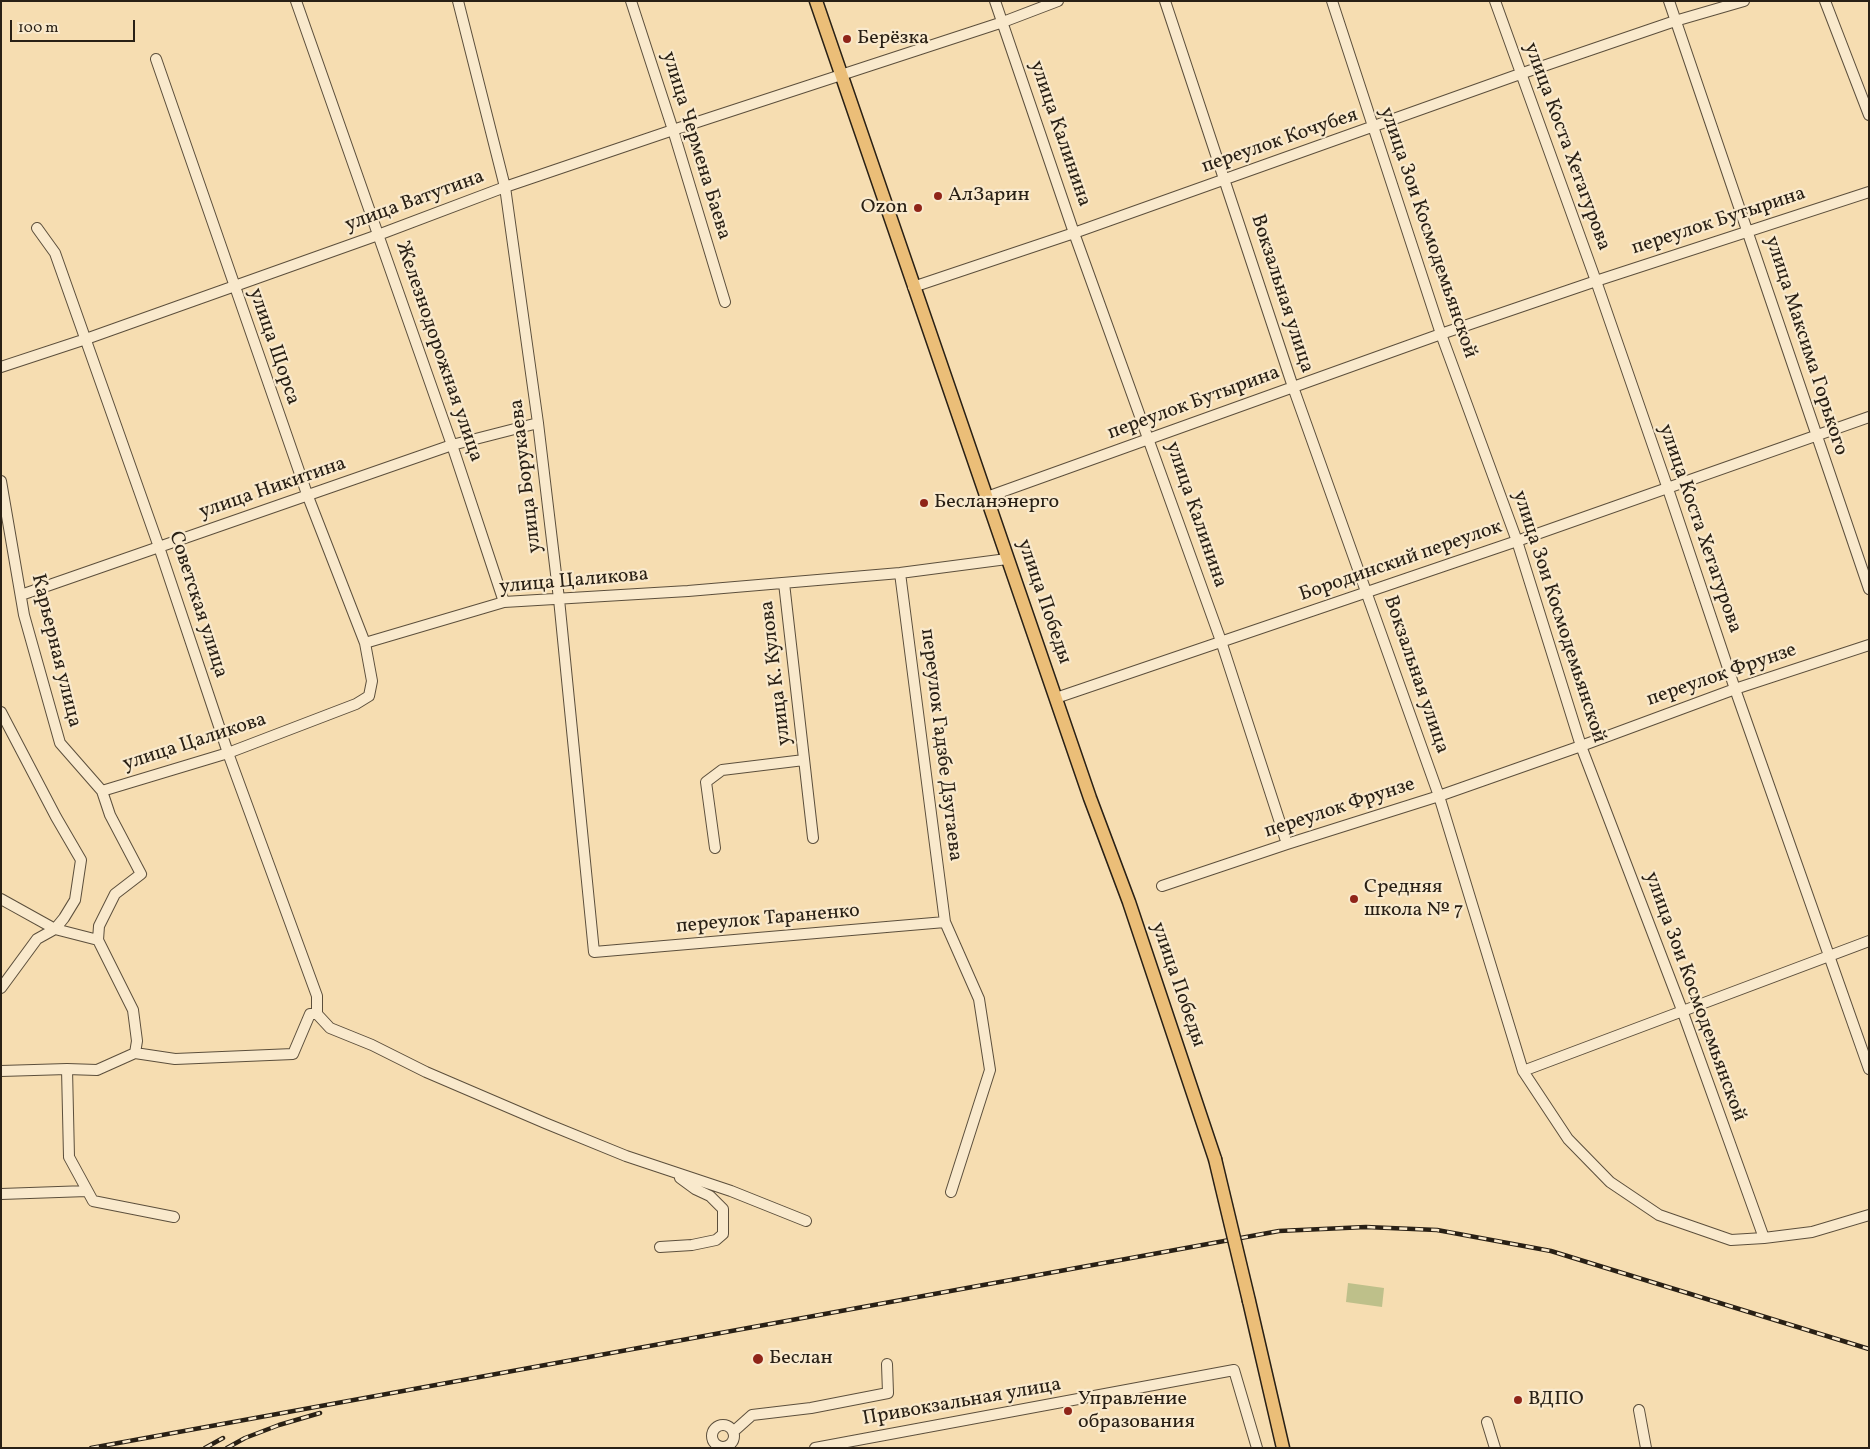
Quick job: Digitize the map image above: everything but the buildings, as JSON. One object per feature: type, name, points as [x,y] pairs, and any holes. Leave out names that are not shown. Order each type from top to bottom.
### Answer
[{"type":"main road","name":"улица Победы","points":[[816,1],[1007,560],[1093,807],[1129,902],[1216,1159],[1283,1448]]},
{"type":"street","name":"Железнодорожная улица","points":[[296,1],[452,445],[504,602]]},
{"type":"street","name":"улица Борукаева","points":[[458,1],[505,187],[538,423],[559,599],[594,952]]},
{"type":"street","name":"улица Чермена Баева","points":[[631,1],[673,130],[725,302]]},
{"type":"street","name":"улица Калинина","points":[[995,1],[1074,233],[1150,439],[1221,641],[1287,844]]},
{"type":"street","name":"улица Ватутина","points":[[1,367],[86,339],[378,235],[505,187],[1003,22],[1058,1]]},
{"type":"street","name":"Вокзальная улица","points":[[1165,1],[1293,387],[1439,796],[1523,1071],[1568,1139],[1610,1182],[1659,1215],[1731,1240],[1812,1232],[1869,1215]]},
{"type":"street","name":"улица Зои Космодемьянской","points":[[1332,1],[1441,334],[1517,541],[1581,746],[1682,1010],[1764,1238]]},
{"type":"street","name":"улица Коста Хетагурова","points":[[1495,1],[1596,281],[1828,958],[1869,1069]]},
{"type":"street","name":"улица Максима Горького","points":[[1669,1],[1869,589]]},
{"type":"street","name":"переулок Кочубея","points":[[913,287],[1074,233],[1520,74],[1675,21],[1744,1]]},
{"type":"street","points":[[1825,1],[1869,115]]},
{"type":"street","name":"улица Щорса","points":[[156,59],[233,286],[307,494],[365,643]]},
{"type":"street","name":"переулок Бутырина","points":[[987,497],[1441,334],[1869,192]]},
{"type":"street","name":"Советская улица","points":[[37,228],[55,253],[86,339],[159,547],[228,753],[317,996],[317,1014]]},
{"type":"street","name":"Бородинский переулок","points":[[1056,698],[1668,489],[1869,417]]},
{"type":"street","name":"улица Никитина","points":[[21,595],[452,445],[538,423]]},
{"type":"street","name":"Карьерная улица","points":[[1,481],[24,615],[60,744],[102,791],[110,815],[141,874],[115,894],[99,926],[98,940]]},
{"type":"street","name":"улица Цаликова","points":[[102,791],[228,753],[356,704],[368,696],[372,681],[365,643],[504,602],[784,583],[900,573],[1007,560]]},
{"type":"street","name":"переулок Гадзбе Дзугаева","points":[[900,573],[945,922],[979,999],[990,1070],[951,1192]]},
{"type":"street","name":"улица К. Кулова","points":[[784,583],[813,838]]},
{"type":"street","name":"переулок Фрунзе","points":[[1162,886],[1439,796],[1735,689],[1869,645]]},
{"type":"street","points":[[1,712],[81,860],[75,900],[55,929],[37,939],[1,988]]},
{"type":"street","name":"улица К. Кулова","points":[[715,848],[706,782],[722,770],[804,760]]},
{"type":"street","points":[[1,899],[55,929],[98,940],[133,1010],[137,1041],[135,1053]]},
{"type":"street","name":"переулок Тараненко","points":[[594,952],[945,922]]},
{"type":"street","points":[[1523,1071],[1869,941]]},
{"type":"street","points":[[1,1071],[97,1070],[135,1053],[175,1059],[293,1054],[310,1014],[317,1014],[330,1028],[372,1045],[426,1072],[617,1153],[731,1191],[806,1221]]},
{"type":"street","points":[[67,1069],[69,1157],[93,1201],[174,1217]]},
{"type":"street","points":[[660,1247],[716,1240],[723,1234],[723,1209],[710,1196],[695,1189],[673,1172]]},
{"type":"street","points":[[1,1194],[87,1191]]},
{"type":"street","points":[[734,1429],[733,1440],[725,1447],[713,1440],[714,1430],[720,1426],[734,1429],[752,1416],[811,1408],[888,1393],[887,1364]]},
{"type":"street","name":"Привокзальная улица","points":[[815,1448],[1234,1370],[1257,1448]]},
{"type":"street","points":[[1639,1410],[1646,1448]]},
{"type":"street","points":[[1487,1422],[1494,1448]]},
{"type":"green space","points":[[1348,1283],[1384,1288],[1382,1307],[1346,1302]]},
{"type":"railway","points":[[91,1448],[1279,1231],[1366,1227],[1437,1230],[1551,1251],[1869,1349]]},
{"type":"railway","points":[[227,1448],[245,1438],[279,1425],[320,1413]]},
{"type":"railway","points":[[205,1448],[223,1438]]},
{"type":"place","name":"Берёзка","points":[[847,39]]},
{"type":"place","name":"АлЗарин","points":[[938,196]]},
{"type":"place","name":"Ozon","points":[[918,208]]},
{"type":"place","name":"Бесланэнерго","points":[[924,503]]},
{"type":"place","name":"Средняя школа № 7","points":[[1354,899]]},
{"type":"place","name":"Беслан","points":[[758,1359]]},
{"type":"place","name":"ВДПО","points":[[1518,1400]]},
{"type":"place","name":"Управление образования","points":[[1068,1411]]}]
